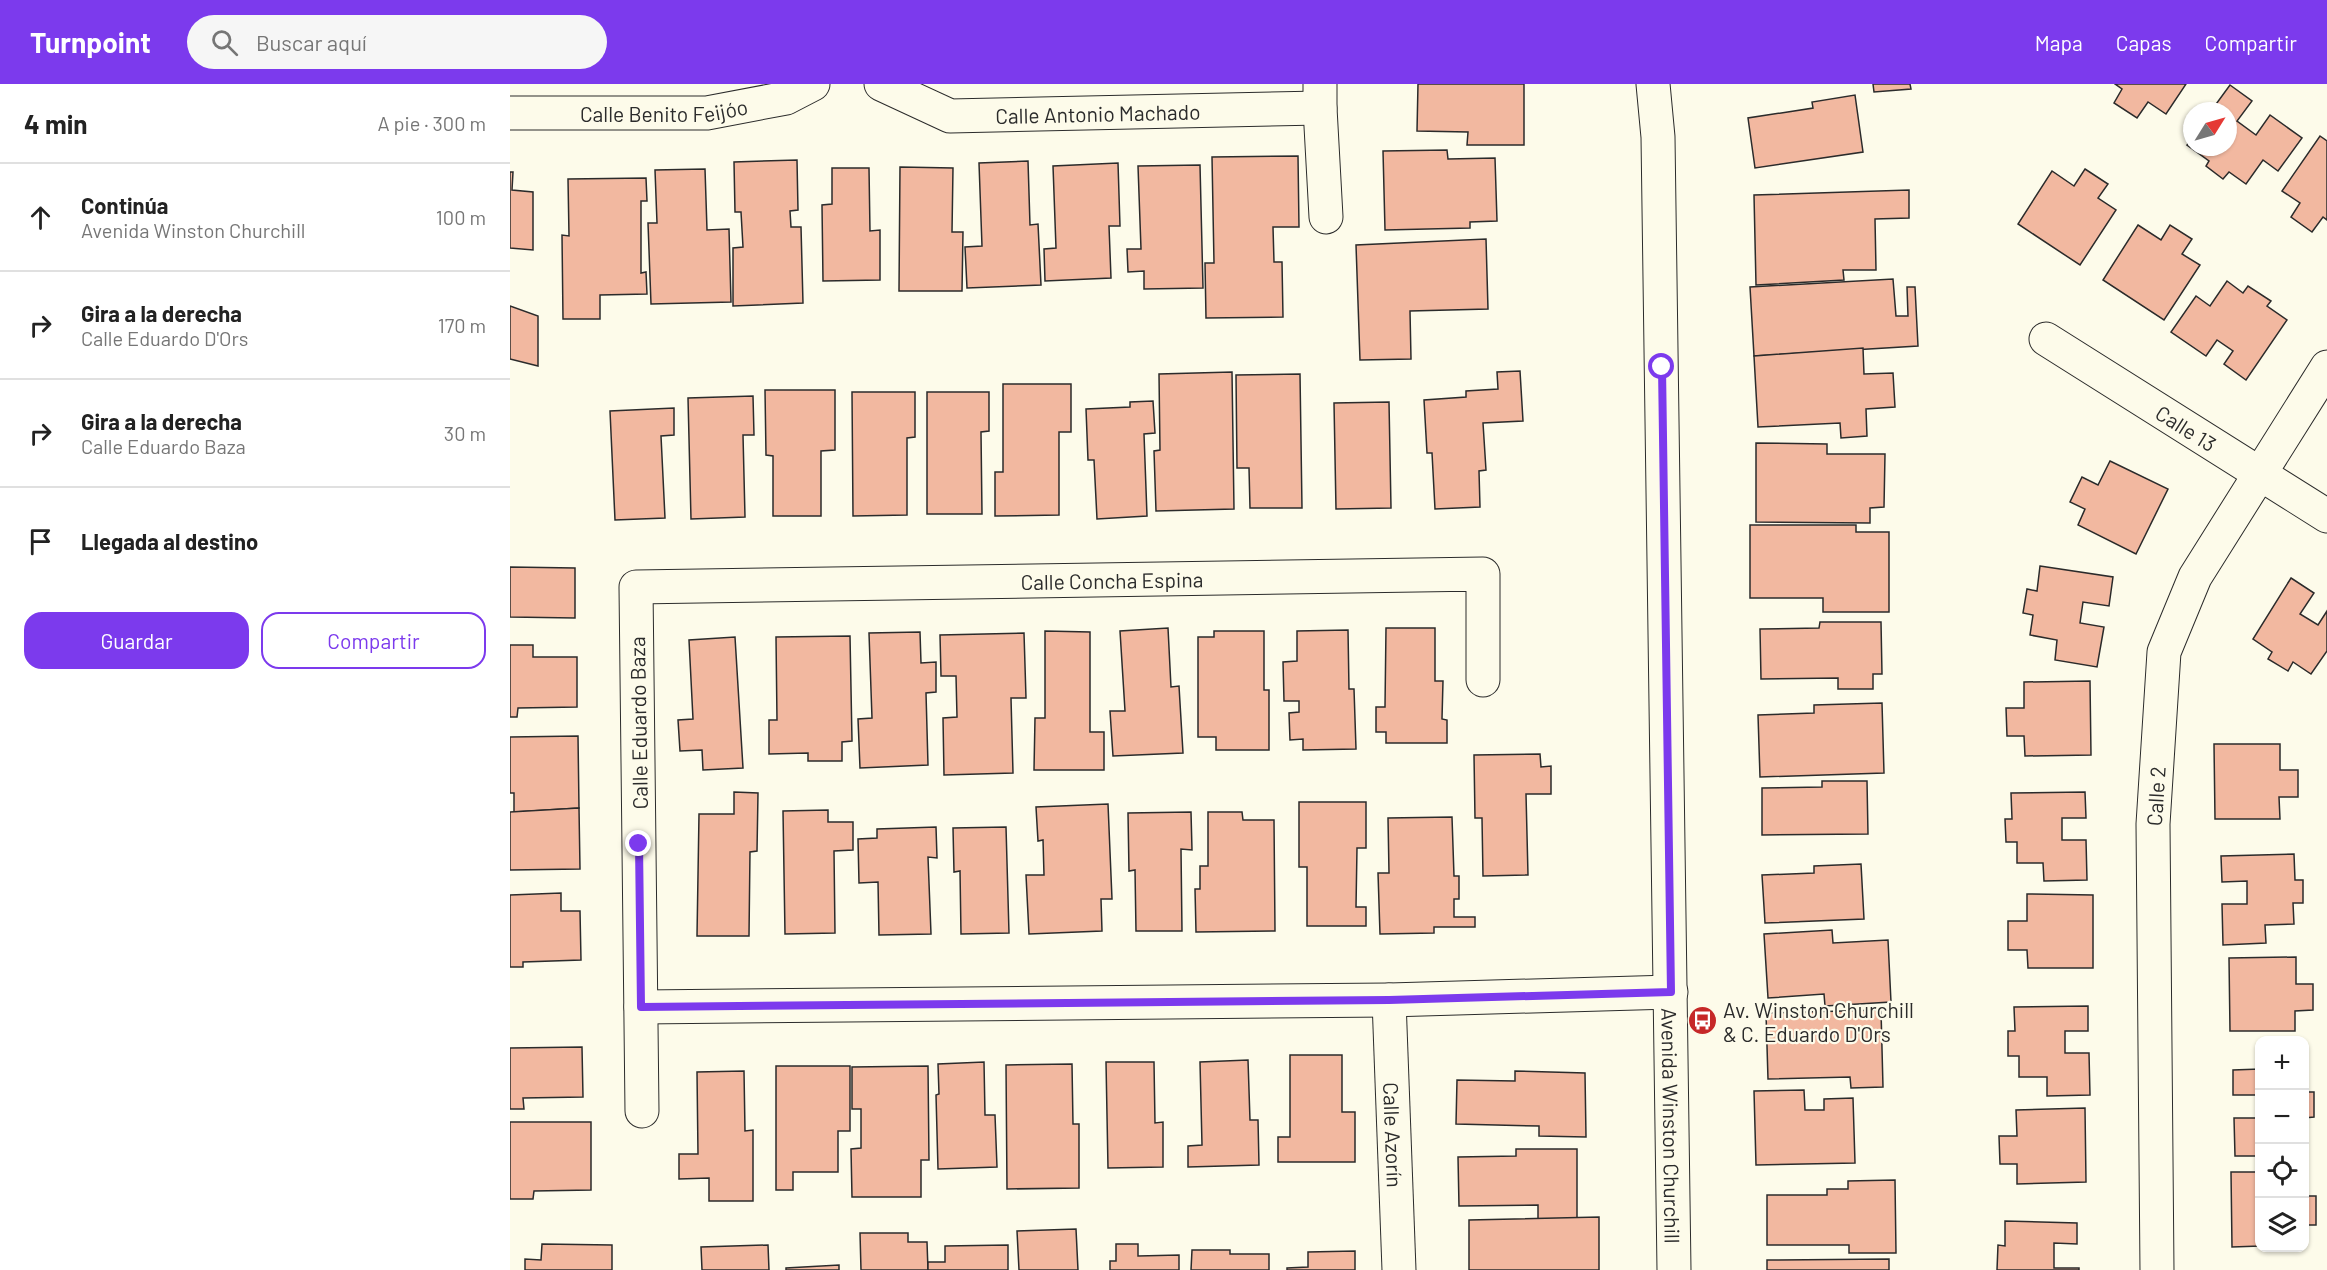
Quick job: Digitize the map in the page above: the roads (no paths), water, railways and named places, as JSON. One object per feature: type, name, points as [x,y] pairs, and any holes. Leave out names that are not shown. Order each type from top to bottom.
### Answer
[{"type":"street","name":"Calle Benito Feijóo","points":[[510,113],[707,113],[786,98],[813,84]]},
{"type":"street","name":"Calle Antonio Machado","points":[[882,84],[950,116],[1320,96],[1326,217]]},
{"type":"street","name":"Avenida Winston Churchill","points":[[1653,84],[1658,137],[1674,1270]]},
{"type":"street","name":"Calle 13","points":[[2046,339],[2327,516]]},
{"type":"street","name":"Calle 2","points":[[2157,1270],[2152,824],[2164,652],[2196,577],[2327,367]]},
{"type":"street","name":"Calle Concha Espina","points":[[636,587],[1483,574],[1483,680]]},
{"type":"street","name":"Calle Eduardo Baza","points":[[636,587],[642,1111]]},
{"type":"street","points":[[641,1007],[1389,1000],[1671,992]]},
{"type":"street","name":"Calle Azorín","points":[[1389,1000],[1399,1270]]},
{"type":"place","name":"Av. Winston Churchill & C. Eduardo D'Ors","points":[[1702,1021]]}]
